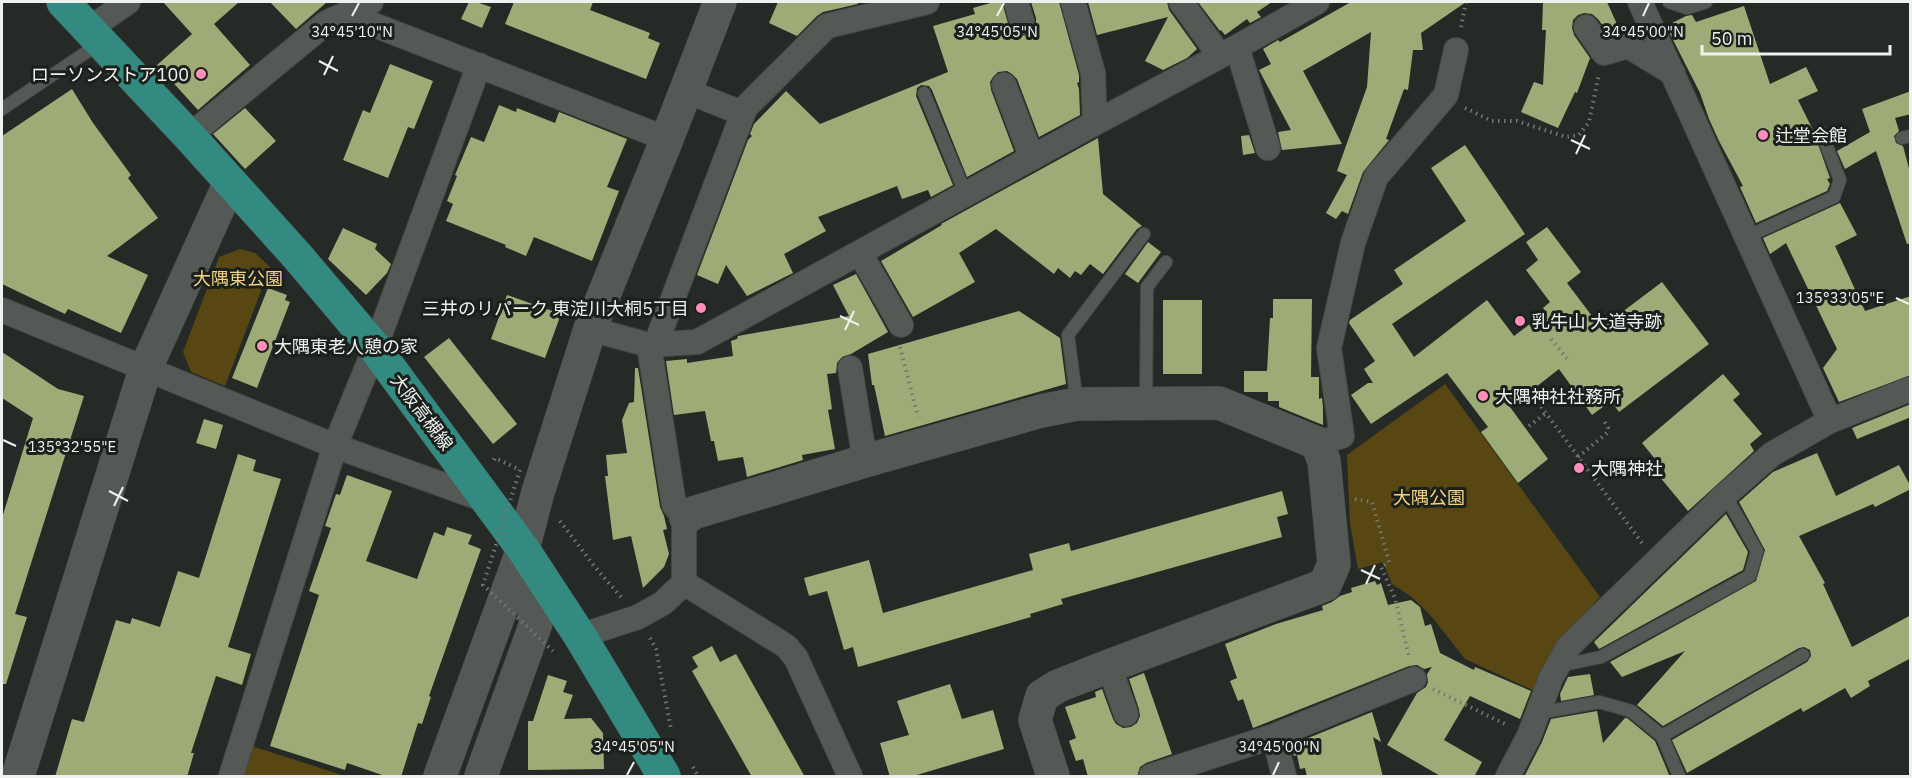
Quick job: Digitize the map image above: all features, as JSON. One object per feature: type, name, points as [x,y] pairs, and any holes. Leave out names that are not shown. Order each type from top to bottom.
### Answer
[{"type":"main road","name":"大阪高槻線","points":[[63,2],[189,135],[298,257],[375,348],[523,549],[566,643],[664,777]]},
{"type":"street","points":[[95,35],[129,2]]},
{"type":"street","points":[[189,135],[326,22],[371,2]]},
{"type":"street","points":[[440,777],[523,549],[538,492],[590,329],[720,2]]},
{"type":"street","points":[[686,518],[674,505],[652,345],[742,113],[827,27],[927,2]]},
{"type":"street","points":[[1073,2],[1093,73],[1095,123]]},
{"type":"street","points":[[1181,2],[1229,52],[1268,148]]},
{"type":"street","points":[[590,329],[652,345],[697,342],[1317,2]]},
{"type":"street","points":[[1640,2],[1830,421]]},
{"type":"street","points":[[346,14],[667,139]]},
{"type":"street","points":[[1586,27],[1604,53],[1628,46],[1673,73]]},
{"type":"street","points":[[566,643],[638,617],[663,603],[684,583],[684,529],[686,518],[693,513],[1041,411],[1077,404],[1219,403],[1317,443],[1342,436],[1329,348],[1353,243],[1376,177],[1446,95],[1456,50]]},
{"type":"street","points":[[231,777],[335,446],[375,348],[479,65]]},
{"type":"street","points":[[1004,85],[1032,158]]},
{"type":"street","points":[[686,91],[742,113]]},
{"type":"street","points":[[18,777],[145,370],[230,182]]},
{"type":"street","points":[[860,253],[901,325]]},
{"type":"street","points":[[2,310],[335,446],[488,501]]},
{"type":"street","points":[[850,368],[865,461]]},
{"type":"street","points":[[1508,777],[1539,713],[1551,678],[1569,646],[1725,495],[1772,454],[1830,421],[1911,389]]},
{"type":"street","points":[[1053,777],[1035,720],[1042,696],[1058,686],[1325,585],[1334,564],[1324,461],[1317,443]]},
{"type":"street","points":[[481,777],[536,623],[523,549]]},
{"type":"street","points":[[684,583],[787,647],[796,658],[850,777]]},
{"type":"street","points":[[1109,666],[1126,714]]},
{"type":"street","points":[[1151,777],[1274,736],[1414,679]]},
{"type":"street","points":[[1274,736],[1284,777]]},
{"type":"lane","points":[[1670,2],[1687,8],[1706,2]]},
{"type":"lane","points":[[2,109],[95,35]]},
{"type":"lane","points":[[924,93],[966,195]]},
{"type":"lane","points":[[1746,237],[1834,197],[1840,180],[1821,132]]},
{"type":"lane","points":[[1077,404],[1068,335],[1144,234]]},
{"type":"lane","points":[[1146,403],[1148,287],[1166,262]]},
{"type":"lane","points":[[1558,666],[1601,657],[1750,576],[1756,551],[1725,495]]},
{"type":"lane","points":[[1662,736],[1803,655]]},
{"type":"lane","points":[[1539,713],[1599,702],[1631,711],[1662,736],[1679,777]]},
{"type":"path","points":[[1446,95],[1492,121],[1516,122],[1566,137],[1579,135],[1589,122],[1604,53]]},
{"type":"path","points":[[901,325],[902,338],[899,349],[925,444]]},
{"type":"path","points":[[1551,339],[1568,360]]},
{"type":"path","points":[[1534,397],[1656,562]]},
{"type":"path","points":[[1529,426],[1546,413]]},
{"type":"path","points":[[1578,457],[1607,433],[1608,428],[1604,421]]},
{"type":"path","points":[[491,465],[495,458],[520,470],[483,585],[566,643]]},
{"type":"path","points":[[1328,494],[1372,502],[1389,562],[1381,567],[1395,598],[1414,679],[1529,736]]},
{"type":"green space","name":"大隅東公園","points":[[240,249],[255,253],[270,267],[225,386],[191,372],[183,352],[219,257]]},
{"type":"green space","name":"大隅公園","points":[[1445,384],[1600,597],[1564,636],[1535,691],[1465,659],[1432,617],[1412,597],[1392,584],[1383,562],[1358,569],[1350,523],[1347,455]]},
{"type":"green space","points":[[252,746],[345,776],[243,776]]},
{"type":"building","points":[[163,2],[239,2],[214,24],[250,65],[198,110],[157,65],[192,34]]},
{"type":"building","points":[[270,2],[327,2],[296,29]]},
{"type":"building","points":[[469,2],[491,7],[482,28],[461,19]]},
{"type":"building","points":[[514,2],[593,2],[590,10],[650,33],[648,38],[660,43],[646,79],[505,24]]},
{"type":"building","points":[[778,2],[858,2],[858,4],[823,12],[797,36],[769,23]]},
{"type":"building","points":[[1002,2],[1009,27],[1019,36],[1027,35],[1036,26],[1031,2],[1059,2],[1079,75],[1077,83],[1080,115],[1039,137],[1017,79],[1007,71],[998,72],[990,82],[991,90],[1014,151],[967,177],[932,90],[929,86],[921,85],[917,88],[916,96],[953,185],[931,197],[928,190],[902,199],[897,186],[818,217],[826,231],[784,254],[793,273],[747,296],[726,265],[718,284],[697,275],[748,140],[752,136],[750,134],[754,124],[786,91],[820,124],[948,72],[933,26],[975,14],[973,8]]},
{"type":"building","points":[[1088,2],[1167,2],[1169,10],[1197,49],[1187,58],[1163,70],[1145,61],[1168,17],[1097,35]]},
{"type":"building","points":[[1198,2],[1272,2],[1257,12],[1261,17],[1250,23],[1247,19],[1225,35]]},
{"type":"building","points":[[1351,2],[1466,2],[1421,33],[1423,50],[1413,50],[1408,90],[1404,89],[1386,139],[1389,140],[1363,172],[1348,214],[1342,211],[1336,219],[1326,213],[1347,175],[1337,171],[1367,87],[1371,32],[1303,71],[1342,144],[1282,150],[1278,132],[1291,130],[1259,70],[1271,64],[1263,49],[1278,40],[1280,42]]},
{"type":"building","points":[[1543,2],[1607,2],[1621,33],[1610,36],[1592,14],[1584,13],[1573,20],[1574,35],[1590,58],[1577,93],[1575,92],[1558,128],[1521,112],[1534,82],[1543,85],[1546,30],[1542,30]]},
{"type":"building","points":[[1744,6],[1770,84],[1806,67],[1818,91],[1798,100],[1813,130],[1830,178],[1827,179],[1830,184],[1827,191],[1756,223],[1740,187],[1743,186],[1719,141],[1700,93],[1666,26],[1686,16],[1692,15],[1696,22]]},
{"type":"building","points":[[390,64],[433,81],[414,129],[408,127],[388,178],[343,160],[363,110],[370,113]]},
{"type":"building","points":[[72,89],[93,123],[131,175],[128,178],[158,218],[107,256],[148,275],[121,333],[68,309],[65,314],[2,284],[2,136]]},
{"type":"building","points":[[1911,91],[1911,114],[1895,118],[1899,131],[1894,136],[1896,143],[1903,146],[1911,176],[1911,243],[1907,244],[1876,151],[1845,169],[1837,151],[1870,132],[1862,109]]},
{"type":"building","points":[[499,105],[516,112],[517,108],[555,123],[559,112],[627,139],[607,187],[619,191],[592,261],[534,237],[526,256],[505,247],[506,245],[446,221],[453,204],[447,201],[471,137],[484,142]]},
{"type":"building","points":[[245,108],[276,141],[245,169],[213,134]]},
{"type":"building","points":[[1249,135],[1255,153],[1243,155],[1241,136]]},
{"type":"building","points":[[1098,138],[1103,194],[1142,226],[1137,229],[1103,274],[1090,264],[1081,275],[1075,271],[1070,278],[1058,268],[1054,274],[996,229],[959,253],[975,282],[913,317],[881,261],[941,224]]},
{"type":"building","points":[[1465,145],[1525,234],[1392,324],[1414,357],[1487,300],[1514,336],[1546,312],[1543,308],[1550,302],[1526,270],[1538,260],[1526,242],[1547,227],[1581,272],[1567,283],[1601,328],[1662,282],[1709,344],[1619,412],[1611,401],[1592,415],[1559,369],[1510,407],[1548,459],[1518,483],[1481,432],[1488,427],[1447,373],[1371,424],[1351,395],[1368,383],[1373,383],[1364,369],[1375,361],[1349,323],[1350,320],[1403,284],[1394,270],[1466,221],[1431,168]]},
{"type":"building","points":[[1840,203],[1857,235],[1835,246],[1865,311],[1911,296],[1911,375],[1839,402],[1823,368],[1837,349],[1786,243],[1770,254],[1763,238]]},
{"type":"building","points":[[343,228],[377,244],[375,249],[391,264],[387,273],[366,295],[328,259]]},
{"type":"building","points":[[1148,242],[1161,252],[1138,283],[1125,274]]},
{"type":"building","points":[[856,274],[888,332],[842,357],[837,363],[836,373],[827,374],[832,409],[828,410],[835,449],[802,455],[803,460],[747,477],[743,457],[718,461],[705,411],[674,415],[666,361],[687,359],[687,363],[733,356],[731,341],[737,339],[738,336],[849,316],[833,285]]},
{"type":"building","points":[[268,288],[287,295],[285,300],[290,302],[257,388],[232,378]]},
{"type":"building","points":[[507,295],[561,314],[545,358],[491,339]]},
{"type":"building","points":[[1273,299],[1312,299],[1311,377],[1319,377],[1319,399],[1322,398],[1323,425],[1279,407],[1279,401],[1268,401],[1268,392],[1244,392],[1244,371],[1267,371]]},
{"type":"building","points":[[1163,300],[1202,300],[1202,374],[1163,374]]},
{"type":"building","points":[[1019,311],[1060,338],[1066,384],[885,436],[874,385],[872,385],[868,354]]},
{"type":"building","points":[[449,338],[517,424],[493,444],[424,357]]},
{"type":"building","points":[[2,352],[58,389],[84,396],[15,614],[27,617],[6,684],[2,684],[2,518],[33,418],[2,398]]},
{"type":"building","points":[[635,368],[638,368],[660,507],[667,529],[663,530],[669,554],[664,567],[643,588],[631,536],[613,540],[605,476],[608,476],[606,455],[627,453],[622,420],[629,403],[634,402]]},
{"type":"building","points":[[1723,374],[1740,394],[1733,400],[1762,434],[1750,444],[1754,451],[1688,511],[1659,476],[1665,471],[1642,443]]},
{"type":"building","points":[[1911,404],[1911,417],[1857,439],[1852,428]]},
{"type":"building","points":[[204,419],[223,425],[216,449],[196,443]]},
{"type":"building","points":[[1817,453],[1836,496],[1899,465],[1911,487],[1875,507],[1873,504],[1799,536],[1825,583],[1823,584],[1852,647],[1911,615],[1911,658],[1868,681],[1870,686],[1851,698],[1845,688],[1803,712],[1801,708],[1687,773],[1672,740],[1807,662],[1811,656],[1810,650],[1804,647],[1799,648],[1663,726],[1637,705],[1685,651],[1622,677],[1610,662],[1756,581],[1765,550],[1739,502],[1773,472]]},
{"type":"building","points":[[238,454],[256,460],[253,471],[281,479],[228,647],[251,654],[242,685],[216,676],[191,753],[194,753],[187,777],[55,777],[72,719],[84,722],[116,620],[130,624],[132,618],[160,627],[178,571],[199,578]]},
{"type":"building","points":[[347,475],[392,491],[366,561],[417,579],[434,532],[444,536],[447,527],[472,535],[468,544],[481,549],[429,696],[431,697],[422,724],[418,723],[401,777],[388,777],[347,763],[345,770],[270,746],[319,595],[309,591],[331,528],[325,526],[336,494],[340,495]]},
{"type":"building","points":[[1282,491],[1288,514],[1277,517],[1282,537],[1061,599],[1063,604],[1030,614],[1031,617],[858,667],[853,647],[844,650],[827,591],[809,596],[804,578],[869,560],[883,613],[1033,570],[1029,554],[1069,543],[1071,551]]},
{"type":"building","points":[[1726,514],[1748,552],[1743,570],[1599,649],[1594,642]]},
{"type":"building","points":[[1375,581],[1377,585],[1381,583],[1388,605],[1411,600],[1420,607],[1425,626],[1431,624],[1440,653],[1474,670],[1475,667],[1531,691],[1520,719],[1470,696],[1444,740],[1482,762],[1474,777],[1442,777],[1387,745],[1417,693],[1426,687],[1427,674],[1432,667],[1424,669],[1417,665],[1409,666],[1253,728],[1243,699],[1238,701],[1230,681],[1237,678],[1225,644],[1276,624],[1323,610],[1322,606],[1352,592],[1351,588]]},
{"type":"building","points":[[712,646],[720,662],[736,654],[805,777],[752,777],[692,671],[698,667],[692,657]]},
{"type":"building","points":[[1144,673],[1172,754],[1146,763],[1140,767],[1137,777],[1088,777],[1083,759],[1076,761],[1069,741],[1076,738],[1065,707],[1096,697],[1095,692],[1102,689],[1116,724],[1123,728],[1131,727],[1137,723],[1140,716],[1129,679]]},
{"type":"building","points":[[1590,674],[1594,695],[1561,701],[1560,694],[1568,677]]},
{"type":"building","points":[[548,675],[567,681],[563,692],[573,695],[564,719],[591,718],[603,733],[604,769],[528,770],[528,721],[533,721]]},
{"type":"building","points":[[950,684],[962,719],[993,710],[1004,749],[910,777],[890,777],[880,743],[909,735],[897,701]]},
{"type":"building","points":[[1597,711],[1603,743],[1627,718],[1655,741],[1670,777],[1524,777],[1551,719]]},
{"type":"building","points":[[1372,712],[1381,742],[1373,737],[1383,777],[1307,777],[1305,768],[1300,769],[1297,755],[1294,756],[1291,745]]},
{"type":"place","name":"ローソンストア100","points":[[201,74]]},
{"type":"place","name":"辻堂会館","points":[[1763,135]]},
{"type":"place","name":"三井のリパーク 東淀川大桐5丁目","points":[[701,308]]},
{"type":"place","name":"乳牛山 大道寺跡","points":[[1520,321]]},
{"type":"place","name":"大隅東老人憩の家","points":[[262,346]]},
{"type":"place","name":"大隅神社社務所","points":[[1483,396]]},
{"type":"place","name":"大隅神社","points":[[1579,468]]}]
